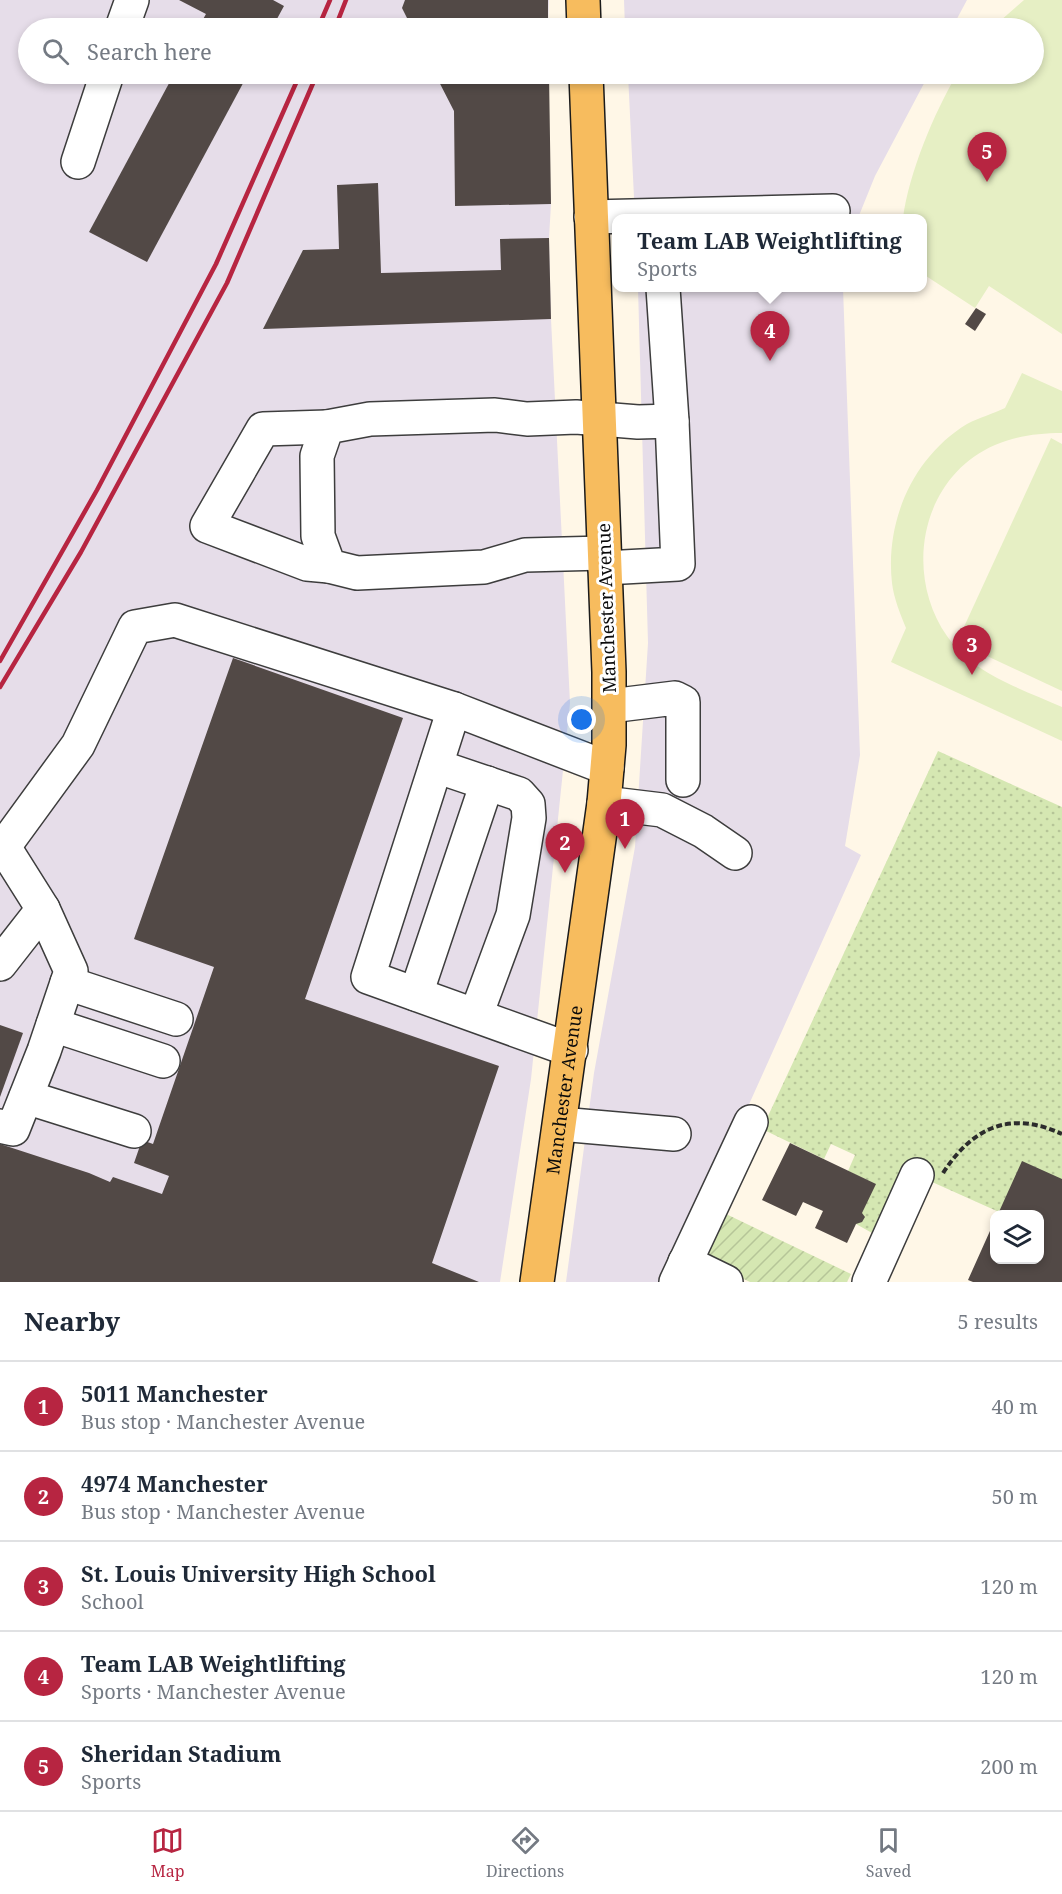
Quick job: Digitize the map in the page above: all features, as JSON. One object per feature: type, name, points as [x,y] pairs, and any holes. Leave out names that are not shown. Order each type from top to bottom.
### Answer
[{"type":"main road","points":[[583,0],[584,18]]},
{"type":"main road","name":"Manchester Avenue","points":[[537,1282],[604,803],[610,706],[586,84]]},
{"type":"street","points":[[126,18],[132,0]]},
{"type":"street","points":[[78,162],[104,84]]},
{"type":"street","points":[[763,214],[833,212]]},
{"type":"street","points":[[591,217],[612,217]]},
{"type":"street","points":[[663,292],[672,421],[678,564],[525,555],[484,567],[357,573],[329,566],[307,564],[207,526],[263,429],[327,427],[370,419],[495,415],[527,419],[576,417],[638,422],[672,421]]},
{"type":"street","points":[[327,427],[317,456],[318,536],[329,566]]},
{"type":"street","points":[[0,1125],[13,1129],[71,971],[43,909],[2,850],[78,745],[135,627],[175,620],[454,709],[607,768]]},
{"type":"street","points":[[610,706],[675,698],[683,702],[683,780]]},
{"type":"street","points":[[454,709],[368,977],[571,1050]]},
{"type":"street","points":[[436,765],[519,794],[528,804],[529,818],[513,915],[476,1015]]},
{"type":"street","points":[[416,994],[487,783]]},
{"type":"street","points":[[604,803],[662,810],[703,831],[735,853]]},
{"type":"street","points":[[0,964],[43,909]]},
{"type":"street","points":[[68,983],[176,1019]]},
{"type":"street","points":[[53,1025],[163,1061]]},
{"type":"street","points":[[26,1097],[134,1131]]},
{"type":"street","points":[[726,1282],[681,1272],[752,1122]]},
{"type":"street","points":[[560,1124],[674,1134]]},
{"type":"street","points":[[869,1282],[929,1176]]},
{"type":"path","points":[[929,1176],[968,1144],[994,1128],[1024,1122],[1045,1126],[1062,1134]]},
{"type":"shaded area","points":[[0,0],[549,0],[548,18],[18,18],[18,84],[548,84],[547,154],[551,204],[549,238],[551,319],[570,703],[531,1079],[500,1282],[0,1282]]},
{"type":"shaded area","points":[[624,0],[967,0],[957,18],[625,18]]},
{"type":"shaded area","points":[[628,84],[924,84],[875,176],[860,214],[635,214]]},
{"type":"shaded area","points":[[638,292],[843,292],[860,755],[845,846],[861,855],[746,1111],[665,1282],[566,1282],[594,1073],[635,847],[648,643]]},
{"type":"green space","points":[[1024,0],[1062,0],[1062,334],[989,286],[975,308],[927,277],[927,214],[904,214],[911,182],[924,144],[952,84],[1044,84],[1044,18],[1003,18]]},
{"type":"green space","points":[[1022,373],[1062,391],[1062,433],[1011,439],[995,445],[970,460],[950,479],[936,503],[927,529],[923,556],[926,584],[933,611],[947,636],[970,661],[1015,687],[1062,707],[1062,741],[891,662],[906,628],[894,595],[891,560],[898,514],[907,493],[918,472],[948,438],[967,424],[1005,408]]},
{"type":"green space","points":[[1051,438],[1062,444],[1062,691],[957,642]]},
{"type":"green space","points":[[938,751],[1062,807],[1062,1179],[1003,1210],[995,1210],[912,1173],[881,1238],[856,1224],[875,1184],[848,1171],[855,1155],[831,1144],[824,1159],[762,1129]]},
{"type":"green space","points":[[724,1213],[851,1274],[847,1282],[750,1282],[702,1259]]},
{"type":"building","points":[[179,0],[273,0],[284,6],[277,18],[204,18],[206,14]]},
{"type":"building","points":[[405,0],[548,0],[548,18],[407,18],[402,8]]},
{"type":"building","points":[[169,84],[243,84],[147,262],[89,232]]},
{"type":"building","points":[[440,84],[549,84],[551,204],[455,206],[454,111]]},
{"type":"building","points":[[378,183],[381,273],[501,270],[500,239],[549,238],[551,319],[263,329],[303,250],[339,249],[337,185]]},
{"type":"building","points":[[976,308],[986,314],[975,331],[965,324]]},
{"type":"building","points":[[233,658],[403,718],[305,999],[499,1066],[432,1263],[479,1282],[0,1282],[0,1144],[110,1182],[113,1177],[162,1194],[169,1176],[134,1163],[142,1140],[153,1144],[214,967],[134,939]]},
{"type":"building","points":[[0,1025],[23,1033],[0,1097]]},
{"type":"building","points":[[790,1143],[876,1184],[862,1213],[865,1217],[862,1222],[856,1224],[847,1243],[815,1228],[823,1211],[803,1202],[796,1216],[762,1200]]},
{"type":"building","points":[[1022,1161],[1062,1179],[1062,1282],[973,1282],[968,1280],[990,1231],[990,1264],[1044,1264],[1044,1210],[1000,1210]]},
{"type":"railway","points":[[322,18],[330,0]]},
{"type":"railway","points":[[339,18],[346,0]]},
{"type":"railway","points":[[0,661],[97,490],[216,264],[296,84]]},
{"type":"railway","points":[[0,687],[81,552],[227,283],[313,84]]},
{"type":"place","name":"Sheridan Stadium","points":[[987,182]]},
{"type":"place","name":"Team LAB Weightlifting","points":[[770,361]]},
{"type":"place","name":"St. Louis University High School","points":[[972,675]]},
{"type":"place","name":"5011 Manchester","points":[[625,849]]},
{"type":"place","name":"4974 Manchester","points":[[565,873]]}]
